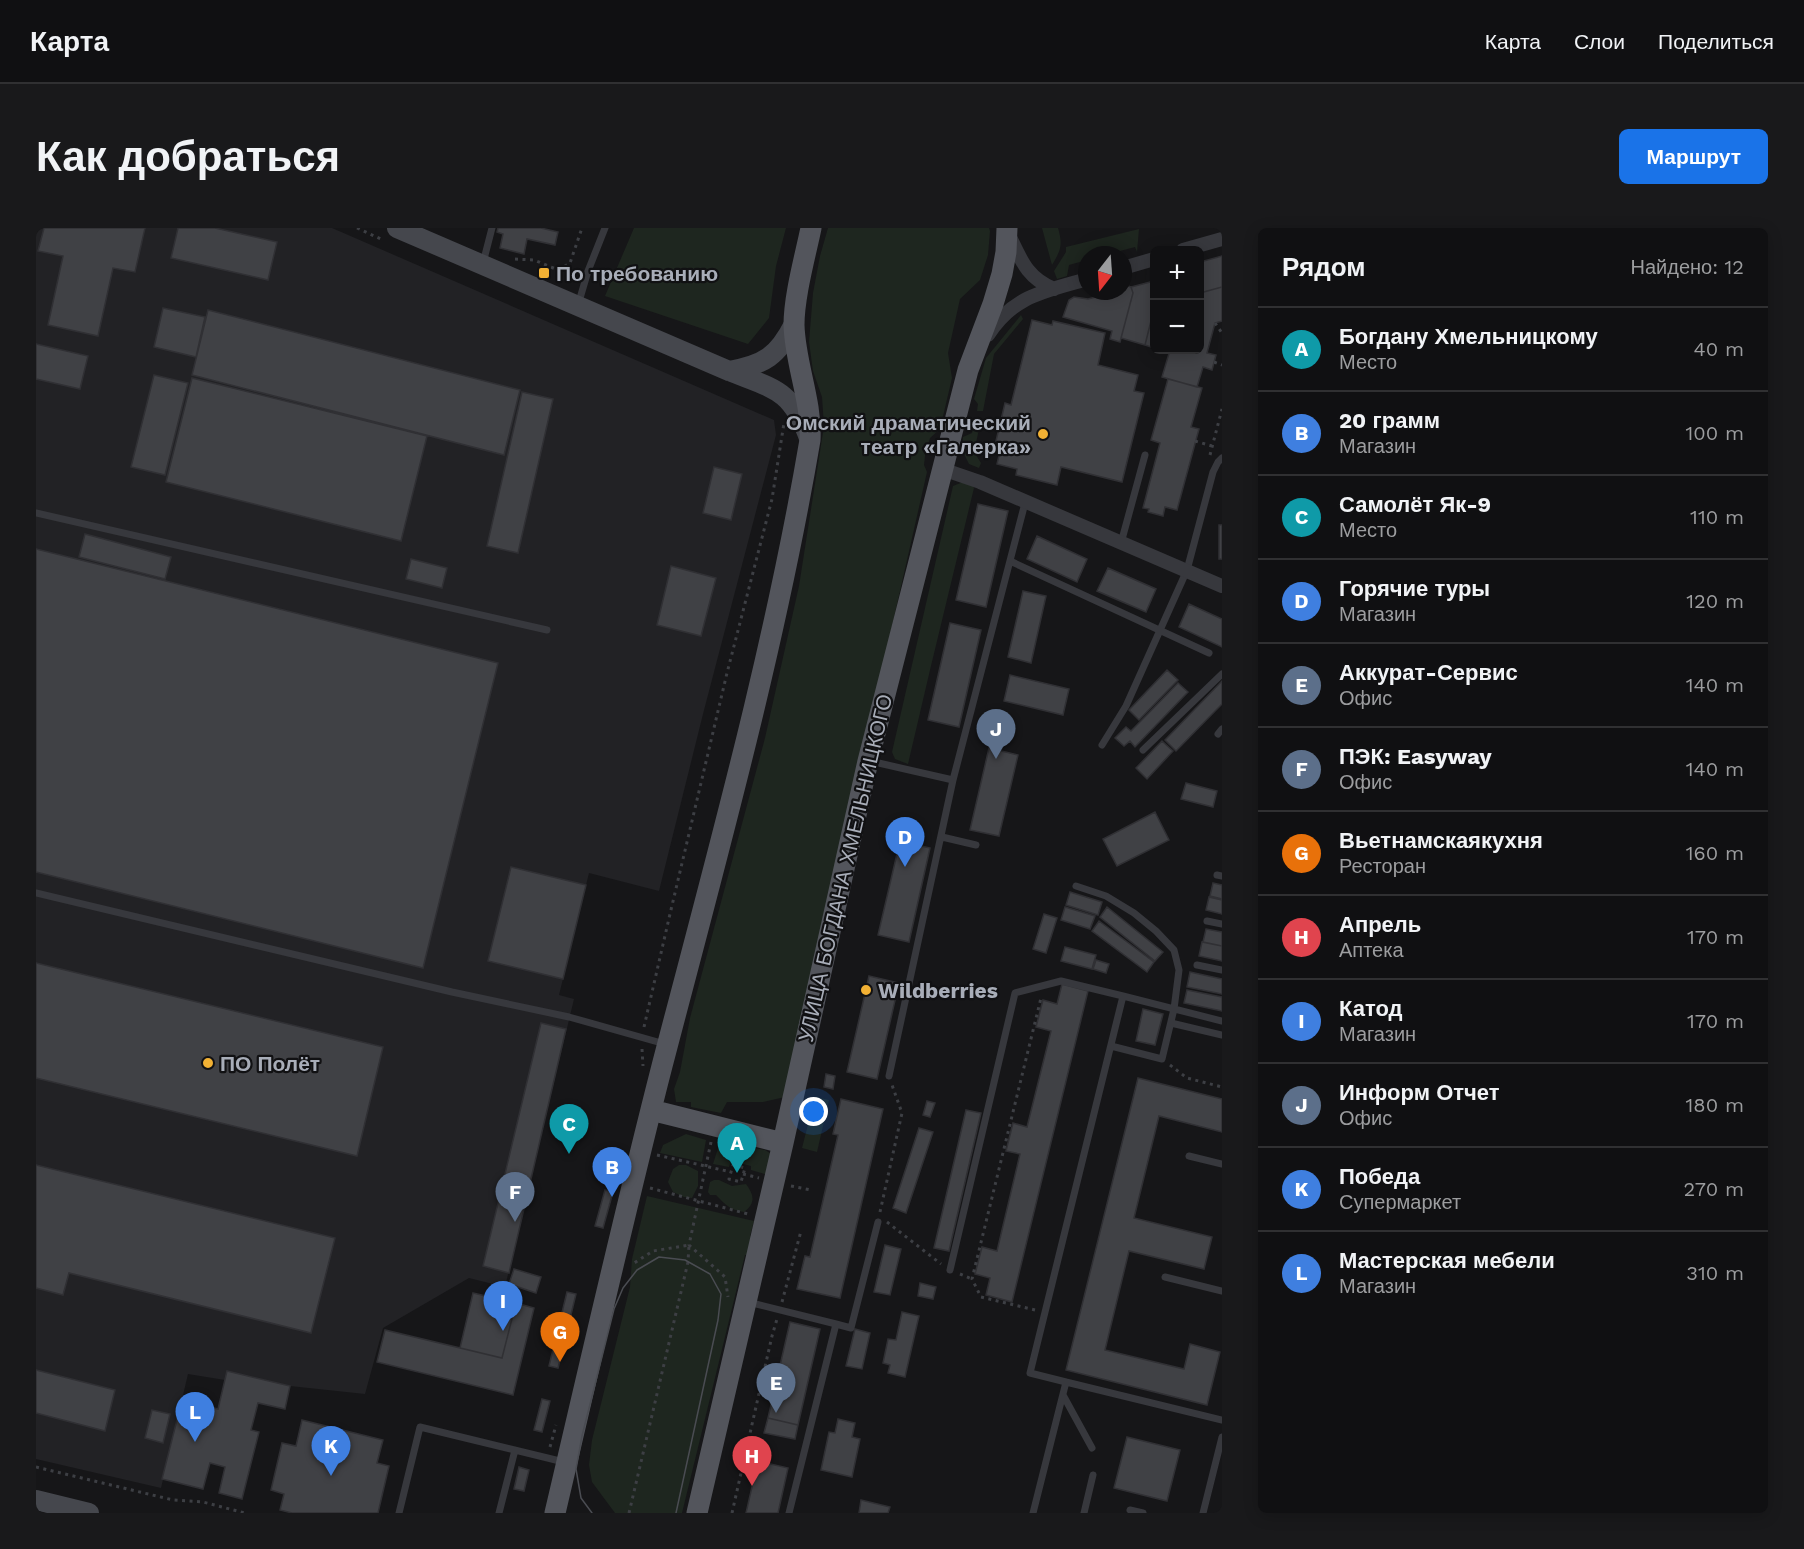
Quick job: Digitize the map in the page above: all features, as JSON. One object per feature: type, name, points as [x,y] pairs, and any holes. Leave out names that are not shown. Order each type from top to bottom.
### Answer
[{"type":"main road","points":[[398,228],[485,257],[578,306],[775,389],[788,400],[801,417],[810,440]]},
{"type":"main road","points":[[555,1513],[557,1461],[633,1184],[741,765],[780,596],[810,440],[809,405],[794,324],[811,228]]},
{"type":"main road","name":"УЛИЦА БОГДАНА ХМЕЛЬНИЦКОГО","points":[[697,1513],[737,1300],[783,1143],[868,761],[968,370],[1002,274],[1007,229]]},
{"type":"main road","points":[[729,371],[752,367],[772,355],[785,341],[794,324]]},
{"type":"main road","points":[[651,1110],[783,1143]]},
{"type":"main road","points":[[36,1500],[90,1513]]},
{"type":"street","points":[[1007,229],[1031,276],[1041,284],[1054,289]]},
{"type":"street","points":[[1197,246],[1222,239]]},
{"type":"street","points":[[1132,265],[1150,260]]},
{"type":"street","points":[[974,353],[1008,311],[1036,294],[1078,282]]},
{"type":"street","points":[[942,469],[980,482],[1222,586]]},
{"type":"lane","points":[[485,257],[492,228]]},
{"type":"lane","points":[[578,306],[588,271],[605,228]]},
{"type":"lane","points":[[1121,543],[1145,455]]},
{"type":"lane","points":[[1102,745],[1126,706],[1187,570],[1213,472],[1222,458]]},
{"type":"lane","points":[[889,1076],[953,780],[1025,503]]},
{"type":"lane","points":[[36,513],[548,630]]},
{"type":"lane","points":[[1010,561],[1209,652]]},
{"type":"lane","points":[[1143,750],[1222,674]]},
{"type":"lane","points":[[868,761],[953,780]]},
{"type":"lane","points":[[942,837],[976,845]]},
{"type":"lane","points":[[1076,886],[1106,896],[1134,913],[1174,950],[1179,970],[1174,1009],[1162,1059],[1111,1046]]},
{"type":"lane","points":[[36,893],[452,992],[569,1017],[668,1044]]},
{"type":"lane","points":[[1207,921],[1222,924]]},
{"type":"lane","points":[[1197,965],[1222,970]]},
{"type":"lane","points":[[950,1270],[1015,993],[1061,981],[1222,1021]]},
{"type":"lane","points":[[1123,996],[1030,1373],[1222,1420]]},
{"type":"lane","points":[[1171,1023],[1222,1035]]},
{"type":"lane","points":[[1189,1156],[1222,1164]]},
{"type":"lane","points":[[737,1300],[851,1328],[878,1222]]},
{"type":"lane","points":[[1165,1277],[1222,1291]]},
{"type":"lane","points":[[789,1513],[836,1324]]},
{"type":"lane","points":[[1034,1513],[1066,1382]]},
{"type":"lane","points":[[1063,1395],[1092,1448]]},
{"type":"lane","points":[[399,1513],[420,1427],[557,1461]]},
{"type":"lane","points":[[1203,1513],[1222,1437]]},
{"type":"lane","points":[[499,1513],[515,1450]]},
{"type":"lane","points":[[1084,1513],[1094,1475]]},
{"type":"lane","points":[[1130,1510],[1143,1513]]},
{"type":"path","points":[[485,257],[534,260],[558,270],[570,263],[582,228]]},
{"type":"path","points":[[1215,323],[1222,333]]},
{"type":"path","points":[[1214,363],[1222,365]]},
{"type":"path","points":[[643,1068],[642,1037],[722,696],[772,499],[784,417]]},
{"type":"path","points":[[1195,441],[1212,446]]},
{"type":"path","points":[[1045,1313],[981,1297],[972,1279],[1041,998],[1061,981]]},
{"type":"path","points":[[1162,1059],[1187,1078],[1222,1087]]},
{"type":"path","points":[[889,1076],[902,1113],[878,1222],[887,1221],[945,1268],[972,1279]]},
{"type":"path","points":[[629,1513],[688,1262],[689,1245],[714,1125]]},
{"type":"path","points":[[654,1155],[731,1172]]},
{"type":"path","points":[[733,1165],[745,1168],[741,1182],[729,1179],[731,1172],[733,1165]]},
{"type":"path","points":[[633,1184],[758,1217]]},
{"type":"path","points":[[732,1513],[772,1336],[801,1231]]},
{"type":"path","points":[[689,1245],[725,1277],[737,1300]]},
{"type":"path","points":[[556,1423],[557,1461]]},
{"type":"path","points":[[36,1467],[173,1500],[203,1502],[244,1513]]},
{"type":"shaded area","points":[[36,228],[332,228],[774,420],[776,435],[659,891],[589,873],[559,995],[574,999],[505,1287],[469,1278],[383,1328],[365,1394],[290,1386],[227,1371],[225,1380],[188,1374],[161,1488],[36,1459]]},
{"type":"shaded area","points":[[634,228],[786,228],[776,266],[769,318],[748,344],[605,296]]},
{"type":"shaded area","points":[[828,228],[989,228],[988,255],[980,280],[960,299],[948,353],[952,378],[940,429],[930,438],[925,456],[924,465],[927,472],[785,1097],[763,1102],[727,1102],[721,1113],[691,1107],[691,1102],[676,1102],[674,1089],[680,1072],[690,1018],[765,738],[799,586],[824,426],[822,397],[813,371],[809,342],[813,293]]},
{"type":"shaded area","points":[[1042,228],[1058,228],[1060,247],[1052,265]]},
{"type":"shaded area","points":[[1139,229],[1137,252],[1132,246],[1078,246],[1078,262],[1069,265],[1067,276],[1057,279],[1054,271],[1066,252],[1066,247]]},
{"type":"shaded area","points":[[1021,315],[1023,319],[994,354],[983,411],[977,411],[978,404],[974,399],[986,358]]},
{"type":"shaded area","points":[[976,419],[981,420],[974,452],[981,463],[979,468],[969,464],[962,450],[963,437],[972,433]]},
{"type":"shaded area","points":[[963,482],[972,483],[974,488],[908,764],[895,759],[892,752],[953,486]]},
{"type":"shaded area","points":[[815,1097],[829,1100],[817,1152],[802,1148]]},
{"type":"shaded area","points":[[686,1134],[706,1140],[702,1162],[660,1153],[663,1145]]},
{"type":"shaded area","points":[[720,1142],[765,1150],[773,1155],[768,1175],[751,1170],[751,1166],[731,1161],[729,1167],[713,1164]]},
{"type":"shaded area","points":[[679,1165],[686,1165],[698,1171],[698,1186],[692,1198],[673,1192],[668,1182],[673,1169]]},
{"type":"shaded area","points":[[714,1180],[732,1186],[746,1184],[752,1195],[752,1202],[744,1212],[728,1206],[716,1195],[710,1195],[708,1192],[710,1182]]},
{"type":"shaded area","points":[[647,1196],[754,1221],[750,1236],[752,1237],[752,1256],[745,1255],[682,1513],[615,1513],[592,1482],[589,1465],[592,1440],[630,1287],[632,1259]]},
{"type":"building","points":[[44,228],[145,228],[135,272],[113,268],[98,336],[48,325],[63,256],[38,251]]},
{"type":"building","points":[[178,228],[215,228],[277,242],[268,280],[171,258]]},
{"type":"building","points":[[498,228],[541,228],[558,232],[555,245],[527,239],[524,254],[500,248],[503,234],[497,232]]},
{"type":"building","points":[[1222,256],[1222,287],[1204,292],[1204,261]]},
{"type":"building","points":[[1150,282],[1150,325],[1145,345],[1121,338],[1132,300],[1132,287]]},
{"type":"building","points":[[1222,287],[1222,321],[1215,323],[1207,353],[1216,355],[1212,370],[1203,367],[1197,387],[1162,377],[1169,354],[1204,354],[1204,292]]},
{"type":"building","points":[[1078,298],[1078,300],[1131,300],[1120,342],[1110,339],[1112,331],[1063,317],[1069,300]]},
{"type":"building","points":[[163,308],[205,317],[196,357],[154,347]]},
{"type":"building","points":[[208,310],[520,390],[504,455],[192,375]]},
{"type":"building","points":[[1032,320],[1052,325],[1053,321],[1105,333],[1098,365],[1138,375],[1134,391],[1144,393],[1122,482],[1061,467],[1057,485],[1016,475],[1017,469],[997,464],[1002,443],[996,441],[1005,403],[1011,405]]},
{"type":"building","points":[[1150,325],[1150,347],[1145,345]]},
{"type":"building","points":[[36,344],[88,356],[80,389],[36,379]]},
{"type":"building","points":[[154,375],[188,383],[165,475],[131,467]]},
{"type":"building","points":[[192,378],[427,436],[401,541],[166,482]]},
{"type":"building","points":[[1168,379],[1202,388],[1191,427],[1199,429],[1177,510],[1165,507],[1163,516],[1148,512],[1149,509],[1143,508],[1160,443],[1151,440]]},
{"type":"building","points":[[522,392],[553,399],[518,553],[487,546]]},
{"type":"building","points":[[714,467],[742,474],[731,520],[703,513]]},
{"type":"building","points":[[978,504],[1008,511],[986,607],[956,600]]},
{"type":"building","points":[[1219,525],[1222,525],[1222,559],[1219,559]]},
{"type":"building","points":[[85,534],[171,557],[165,579],[79,557]]},
{"type":"building","points":[[1037,536],[1087,559],[1077,582],[1027,559]]},
{"type":"building","points":[[36,549],[498,663],[423,968],[36,872]]},
{"type":"building","points":[[411,559],[447,568],[442,588],[406,579]]},
{"type":"building","points":[[671,566],[716,578],[701,636],[657,625]]},
{"type":"building","points":[[1108,568],[1156,589],[1146,612],[1097,591]]},
{"type":"building","points":[[1023,591],[1046,596],[1031,663],[1008,657]]},
{"type":"building","points":[[1189,604],[1222,619],[1222,647],[1179,627]]},
{"type":"building","points":[[950,623],[981,630],[959,727],[928,720]]},
{"type":"building","points":[[1167,670],[1178,680],[1139,720],[1129,710]]},
{"type":"building","points":[[1010,675],[1069,689],[1063,715],[1004,701]]},
{"type":"building","points":[[1222,681],[1222,704],[1176,751],[1165,740]]},
{"type":"building","points":[[1178,683],[1188,692],[1135,747],[1130,741],[1124,746],[1115,738],[1126,727],[1131,731]]},
{"type":"building","points":[[1162,741],[1173,751],[1147,779],[1136,768]]},
{"type":"building","points":[[989,748],[1018,755],[999,836],[970,830]]},
{"type":"building","points":[[1186,783],[1217,791],[1213,807],[1181,799]]},
{"type":"building","points":[[1155,812],[1169,840],[1117,866],[1103,839]]},
{"type":"building","points":[[900,841],[930,848],[909,942],[878,935]]},
{"type":"building","points":[[511,867],[586,885],[563,979],[488,961]]},
{"type":"building","points":[[1213,883],[1222,885],[1222,899],[1210,896]]},
{"type":"building","points":[[1070,892],[1102,902],[1098,915],[1066,905]]},
{"type":"building","points":[[1209,897],[1222,900],[1222,914],[1206,910]]},
{"type":"building","points":[[1065,907],[1095,916],[1090,929],[1061,920]]},
{"type":"building","points":[[1107,907],[1163,952],[1155,961],[1100,917]]},
{"type":"building","points":[[1044,914],[1057,918],[1046,953],[1033,949]]},
{"type":"building","points":[[1099,921],[1154,962],[1147,972],[1092,931]]},
{"type":"building","points":[[1206,929],[1222,932],[1222,946],[1203,942]]},
{"type":"building","points":[[1202,942],[1222,946],[1222,961],[1199,956]]},
{"type":"building","points":[[1065,947],[1096,955],[1092,969],[1061,961]]},
{"type":"building","points":[[1096,960],[1109,964],[1106,973],[1093,969]]},
{"type":"building","name":"ПО Полёт","points":[[36,963],[383,1047],[357,1156],[36,1078]]},
{"type":"building","points":[[1190,972],[1222,979],[1222,994],[1187,987]]},
{"type":"building","points":[[869,976],[899,983],[877,1079],[847,1072]]},
{"type":"building","points":[[1062,984],[1088,991],[1012,1302],[986,1295],[990,1278],[975,1274],[982,1247],[997,1251],[1020,1154],[1006,1151],[1013,1123],[1027,1127],[1051,1031],[1036,1027],[1043,1000],[1057,1004]]},
{"type":"building","points":[[1187,990],[1222,997],[1222,1011],[1184,1003]]},
{"type":"building","points":[[1143,1009],[1163,1014],[1155,1045],[1136,1041]]},
{"type":"building","points":[[541,1023],[566,1029],[509,1273],[483,1266]]},
{"type":"building","points":[[826,1074],[835,1076],[833,1089],[824,1087]]},
{"type":"building","points":[[1138,1078],[1222,1099],[1222,1132],[1159,1116],[1134,1218],[1212,1237],[1204,1269],[1129,1251],[1105,1350],[1184,1369],[1190,1344],[1220,1352],[1207,1405],[1066,1370]]},
{"type":"building","points":[[841,1099],[883,1109],[840,1298],[797,1289],[805,1256],[810,1257],[838,1135],[833,1134]]},
{"type":"building","points":[[927,1101],[935,1103],[930,1117],[923,1115]]},
{"type":"building","points":[[966,1110],[981,1113],[949,1251],[934,1248]]},
{"type":"building","points":[[919,1128],[933,1132],[906,1213],[893,1208]]},
{"type":"building","points":[[36,1165],[335,1238],[311,1333],[69,1273],[63,1295],[36,1288]]},
{"type":"building","points":[[605,1190],[613,1192],[603,1228],[595,1226]]},
{"type":"building","points":[[885,1245],[901,1249],[890,1295],[874,1292]]},
{"type":"building","points":[[514,1269],[541,1277],[536,1293],[509,1284]]},
{"type":"building","points":[[920,1283],[936,1287],[933,1299],[918,1296]]},
{"type":"building","points":[[567,1292],[576,1294],[558,1368],[549,1366]]},
{"type":"building","points":[[473,1293],[516,1303],[502,1358],[460,1348]]},
{"type":"building","points":[[516,1303],[534,1308],[513,1395],[377,1362],[385,1330],[502,1358]]},
{"type":"building","points":[[902,1312],[919,1316],[905,1377],[888,1373],[890,1365],[883,1363],[888,1339],[896,1340]]},
{"type":"building","points":[[790,1322],[820,1329],[798,1425],[768,1418]]},
{"type":"building","points":[[855,1329],[870,1333],[862,1369],[846,1366]]},
{"type":"building","points":[[36,1370],[115,1390],[105,1431],[36,1413]]},
{"type":"building","points":[[227,1371],[290,1386],[285,1409],[258,1403],[251,1430],[259,1432],[242,1499],[219,1493],[225,1467],[210,1463],[203,1489],[162,1479],[182,1400],[218,1409]]},
{"type":"building","points":[[542,1399],[550,1401],[542,1432],[534,1430]]},
{"type":"building","points":[[152,1410],[170,1414],[163,1443],[145,1438]]},
{"type":"building","points":[[768,1418],[798,1425],[795,1439],[764,1433]]},
{"type":"building","points":[[838,1419],[855,1423],[852,1437],[860,1439],[852,1477],[821,1470],[829,1432],[835,1433]]},
{"type":"building","points":[[302,1420],[383,1440],[377,1463],[389,1466],[378,1513],[292,1513],[280,1510],[284,1494],[271,1490],[282,1443],[296,1446]]},
{"type":"building","points":[[1127,1437],[1180,1450],[1167,1501],[1114,1488]]},
{"type":"building","points":[[758,1461],[788,1468],[778,1513],[746,1513]]},
{"type":"building","points":[[519,1467],[529,1470],[524,1491],[514,1489]]},
{"type":"building","points":[[861,1500],[890,1507],[888,1513],[859,1513]]},
{"type":"tram line","points":[[592,1513],[581,1498],[576,1469],[614,1309],[623,1288],[637,1270],[659,1257],[685,1260],[710,1274],[721,1294],[718,1320],[676,1513]]},
{"type":"place","name":"По требованию","points":[[544,273]]},
{"type":"place","name":"Омский драматический театр «Галерка»","points":[[1043,434]]},
{"type":"place","name":"Информ Отчет","points":[[996,759]]},
{"type":"place","name":"Горячие туры","points":[[905,867]]},
{"type":"place","name":"Wildberries","points":[[866,990]]},
{"type":"place","name":"ПО Полёт","points":[[208,1063]]},
{"type":"place","name":"Самолёт Як-9","points":[[569,1154]]},
{"type":"place","name":"Богдану Хмельницкому","points":[[737,1173]]},
{"type":"place","name":"20 грамм","points":[[612,1197]]},
{"type":"place","name":"ПЭК: Easyway","points":[[515,1222]]},
{"type":"place","name":"Катод","points":[[503,1331]]},
{"type":"place","name":"Вьетнамскаякухня","points":[[560,1362]]},
{"type":"place","name":"Аккурат-Сервис","points":[[776,1413]]},
{"type":"place","name":"Мастерская мебели","points":[[195,1442]]},
{"type":"place","name":"Победа","points":[[331,1476]]},
{"type":"place","name":"Апрель","points":[[752,1486]]}]
